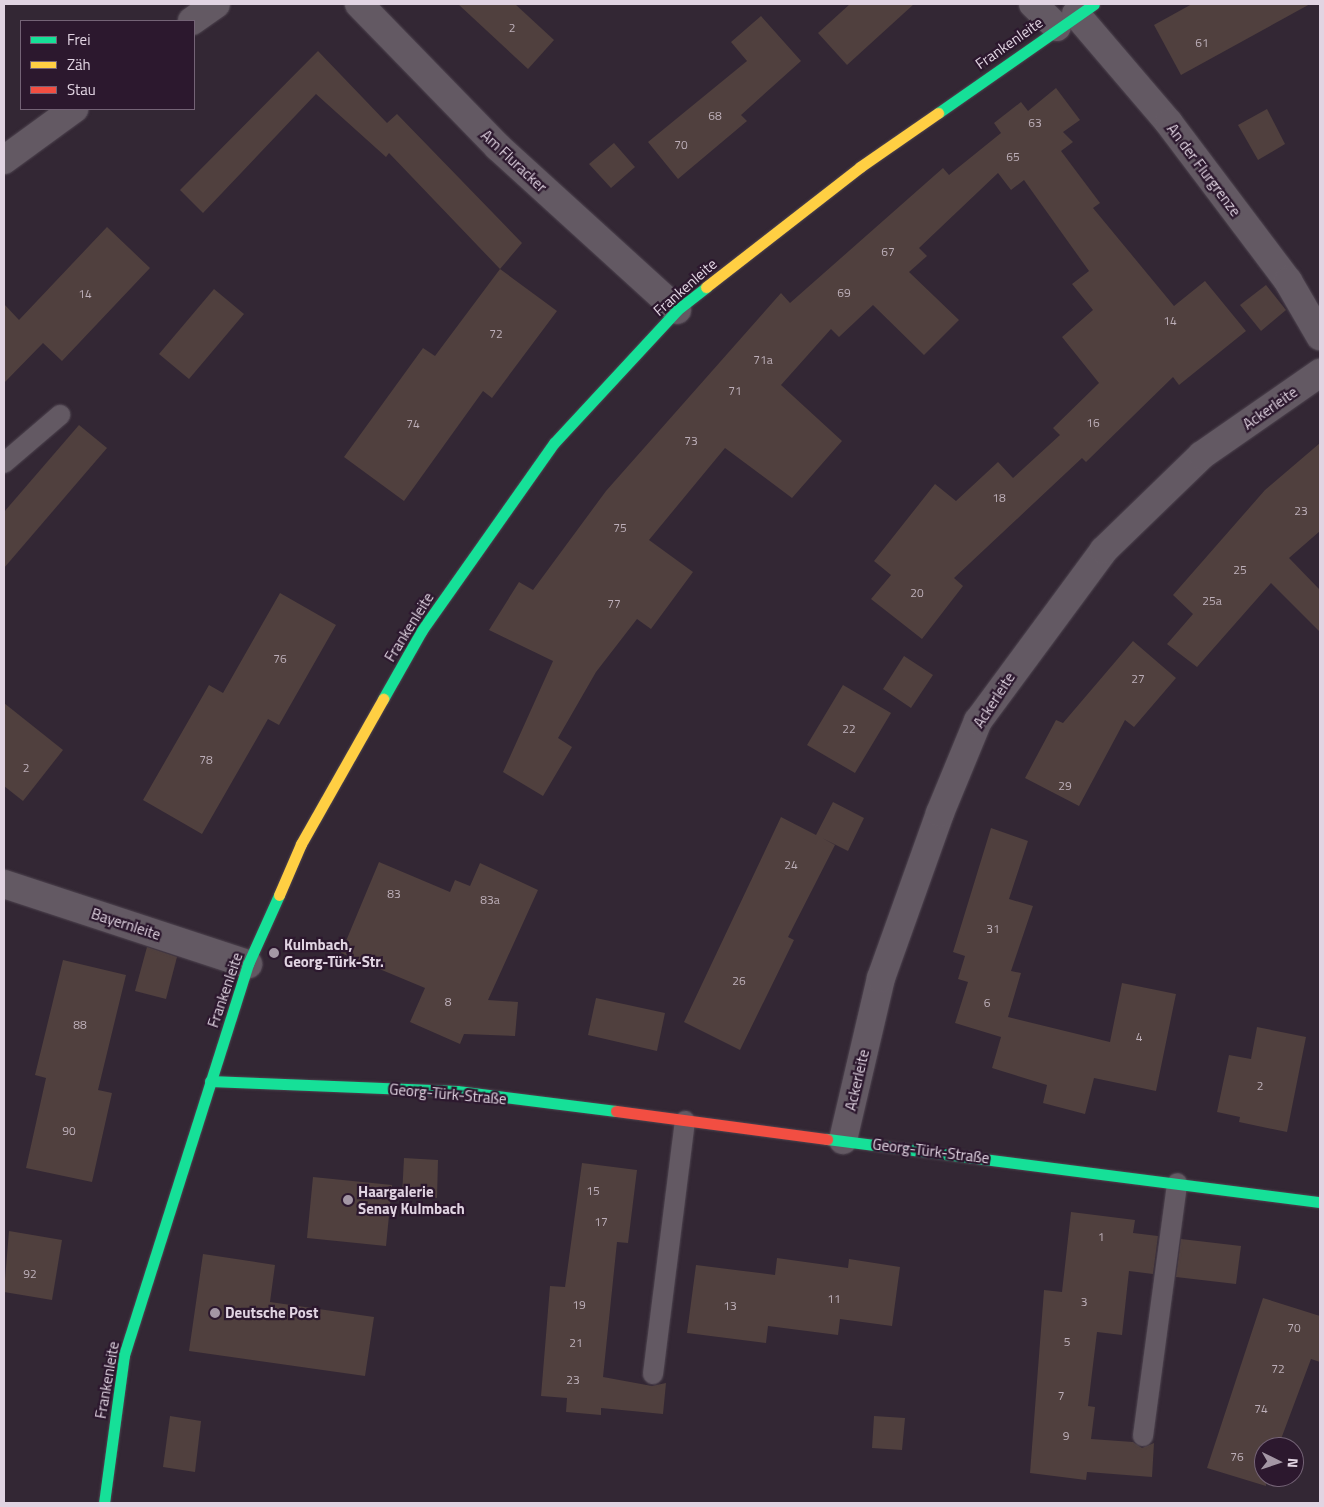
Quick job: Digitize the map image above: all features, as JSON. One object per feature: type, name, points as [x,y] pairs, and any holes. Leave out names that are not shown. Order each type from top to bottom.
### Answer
[{"type":"street","points":[[193,20],[216,4]]},
{"type":"street","name":"Am Fluracker","points":[[359,4],[498,147],[677,310]]},
{"type":"street","name":"An der Flurgrenze","points":[[1033,4],[1076,15],[1168,122],[1288,281],[1320,336]]},
{"type":"street","name":"Frankenleite","points":[[104,1503],[124,1355],[248,964],[302,844],[422,630],[554,443],[677,310],[860,167],[1076,15]]},
{"type":"street","points":[[4,160],[73,110]]},
{"type":"street","name":"Ackerleite","points":[[843,1140],[882,978],[940,813],[978,721],[1104,550],[1202,455],[1320,373]]},
{"type":"street","name":"Bayernleite","points":[[4,884],[248,964]]},
{"type":"street","name":"Georg-Türk-Straße","points":[[210,1080],[457,1091],[1320,1202]]},
{"type":"lane","points":[[4,463],[60,415]]},
{"type":"lane","points":[[654,1374],[685,1121]]},
{"type":"lane","points":[[1144,1436],[1177,1183]]},
{"type":"building","points":[[458,4],[515,4],[554,40],[528,69]]},
{"type":"building","points":[[850,4],[914,4],[847,65],[818,33]]},
{"type":"building","points":[[1192,4],[1310,4],[1181,75],[1154,25]]},
{"type":"building","points":[[761,16],[801,61],[741,115],[747,121],[678,179],[648,142],[747,61],[731,42]]},
{"type":"building","points":[[318,51],[387,123],[397,114],[522,243],[500,269],[389,153],[386,157],[316,94],[203,213],[180,190]]},
{"type":"building","points":[[1056,88],[1080,120],[1063,132],[1073,142],[1061,151],[1100,203],[1093,208],[1174,306],[1205,281],[1246,331],[1179,385],[1173,377],[1086,462],[1082,458],[954,578],[963,586],[922,639],[871,599],[891,575],[874,561],[935,484],[956,501],[998,462],[1013,478],[1060,435],[1053,428],[1099,383],[1062,337],[1093,310],[1072,284],[1089,271],[1024,180],[1011,190],[998,173],[919,248],[927,256],[909,272],[959,320],[924,355],[873,305],[839,337],[831,329],[781,385],[842,441],[792,498],[725,448],[649,540],[693,572],[651,629],[637,619],[596,672],[558,738],[572,747],[543,796],[503,772],[553,661],[489,630],[519,582],[533,590],[606,491],[781,293],[790,303],[943,168],[949,175],[1001,133],[994,123],[1021,102],[1028,111]]},
{"type":"building","points":[[1267,109],[1285,144],[1258,160],[1238,125]]},
{"type":"building","points":[[614,143],[635,167],[611,188],[589,164]]},
{"type":"building","points":[[107,227],[150,268],[62,361],[43,343],[4,383],[4,304],[19,320]]},
{"type":"building","points":[[500,269],[557,311],[492,398],[483,391],[404,501],[344,457],[423,348],[435,356]]},
{"type":"building","points":[[1266,285],[1286,310],[1261,331],[1240,305]]},
{"type":"building","points":[[214,289],[244,314],[189,379],[159,354]]},
{"type":"building","points":[[79,425],[107,448],[4,568],[4,512]]},
{"type":"building","points":[[1320,443],[1320,531],[1289,558],[1320,590],[1320,632],[1271,583],[1197,667],[1167,644],[1193,614],[1173,595],[1265,490]]},
{"type":"building","points":[[280,593],[336,625],[279,725],[268,719],[202,834],[143,800],[209,685],[223,693]]},
{"type":"building","points":[[1133,641],[1176,678],[1134,727],[1125,720],[1079,806],[1025,778],[1056,720],[1063,723]]},
{"type":"building","points":[[904,656],[933,675],[911,708],[883,689]]},
{"type":"building","points":[[843,685],[891,713],[855,773],[807,745]]},
{"type":"building","points":[[4,703],[63,750],[23,801],[4,786]]},
{"type":"building","points":[[833,802],[864,818],[848,851],[822,838],[835,845],[788,937],[794,940],[740,1050],[684,1022],[781,817],[816,835]]},
{"type":"building","points":[[991,828],[1028,841],[1009,899],[1033,906],[1011,971],[1021,973],[1008,1017],[1110,1042],[1122,983],[1176,994],[1156,1091],[1094,1078],[1085,1114],[1043,1103],[1047,1085],[992,1068],[1001,1037],[955,1023],[968,982],[958,979],[965,956],[953,952]]},
{"type":"building","points":[[379,862],[450,892],[455,880],[470,886],[480,863],[538,890],[488,1000],[518,1002],[515,1036],[464,1034],[460,1044],[410,1022],[425,988],[341,953]]},
{"type":"building","points":[[147,947],[177,957],[166,999],[135,991]]},
{"type":"building","points":[[63,960],[126,975],[98,1090],[112,1093],[92,1182],[26,1168],[46,1078],[35,1075]]},
{"type":"building","points":[[596,998],[665,1013],[657,1051],[588,1035]]},
{"type":"building","points":[[1257,1027],[1306,1037],[1287,1132],[1239,1122],[1240,1117],[1217,1112],[1229,1055],[1251,1059]]},
{"type":"building","points":[[404,1158],[438,1160],[437,1198],[402,1196]]},
{"type":"building","points":[[582,1163],[637,1170],[628,1243],[617,1242],[603,1377],[652,1386],[666,1383],[663,1414],[601,1408],[601,1415],[566,1412],[567,1398],[541,1396],[550,1286],[565,1287]]},
{"type":"building","points":[[313,1177],[392,1185],[386,1246],[307,1238]]},
{"type":"building","points":[[1071,1212],[1135,1220],[1133,1233],[1158,1236],[1153,1274],[1129,1271],[1122,1335],[1097,1332],[1088,1406],[1095,1407],[1091,1439],[1133,1442],[1142,1448],[1154,1443],[1152,1477],[1087,1472],[1086,1480],[1030,1473],[1044,1290],[1062,1292]]},
{"type":"building","points":[[9,1231],[62,1240],[52,1300],[4,1292]]},
{"type":"building","points":[[1181,1239],[1241,1246],[1236,1284],[1176,1277]]},
{"type":"building","points":[[203,1254],[275,1265],[270,1302],[374,1317],[365,1376],[189,1351]]},
{"type":"building","points":[[777,1258],[848,1268],[849,1259],[900,1267],[892,1326],[840,1319],[838,1335],[768,1326],[766,1343],[687,1333],[696,1265],[775,1275]]},
{"type":"building","points":[[1263,1298],[1320,1316],[1320,1362],[1311,1359],[1282,1437],[1254,1437],[1254,1482],[1207,1468]]},
{"type":"building","points":[[170,1416],[201,1421],[195,1472],[163,1467]]},
{"type":"building","points":[[874,1416],[905,1418],[902,1450],[872,1448]]},
{"type":"traffic: fast","points":[[938,113],[1094,4]]},
{"type":"traffic: fast","points":[[383,699],[422,630],[554,443],[677,310],[706,287]]},
{"type":"traffic: fast","points":[[104,1503],[124,1355],[248,964],[279,895]]},
{"type":"traffic: fast","points":[[210,1081],[457,1091],[616,1111]]},
{"type":"traffic: fast","points":[[827,1139],[1320,1202]]},
{"type":"traffic: slow","points":[[706,287],[860,167],[938,113]]},
{"type":"traffic: slow","points":[[279,895],[301,844],[383,699]]},
{"type":"traffic: jam","points":[[616,1111],[827,1139]]},
{"type":"place","name":"Kulmbach, Georg-Türk-Str.","points":[[274,953]]},
{"type":"place","name":"Haargalerie Senay Kulmbach","points":[[348,1200]]},
{"type":"place","name":"Deutsche Post","points":[[215,1313]]}]
